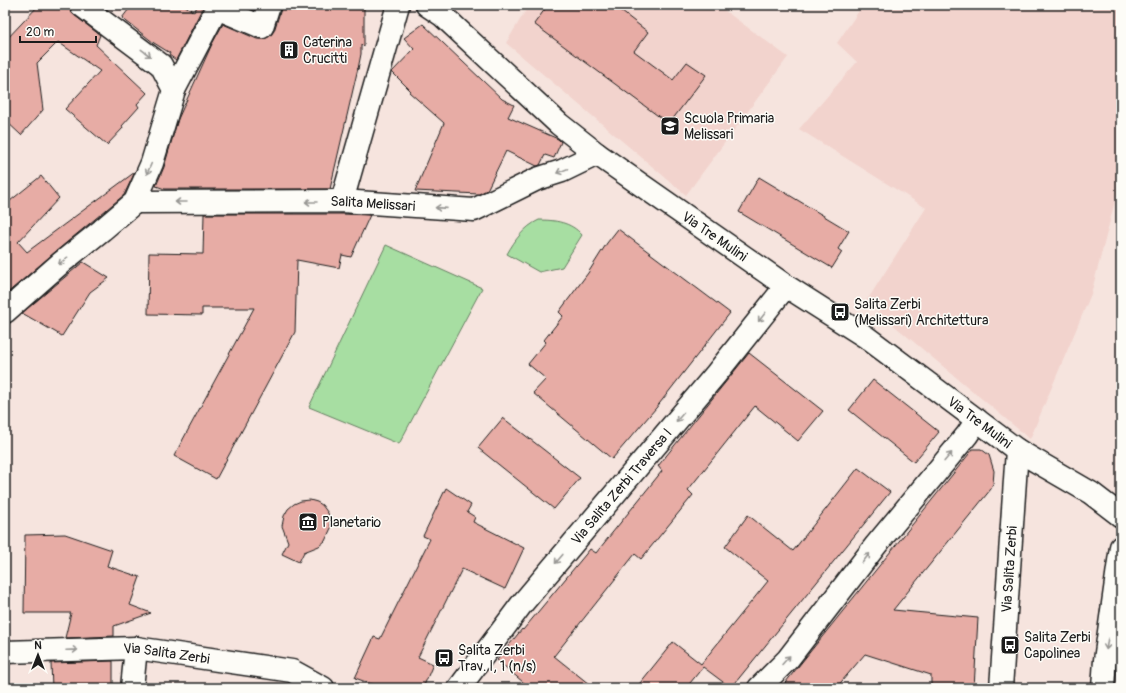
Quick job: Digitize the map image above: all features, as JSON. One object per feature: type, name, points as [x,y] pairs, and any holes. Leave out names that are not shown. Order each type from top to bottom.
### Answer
[{"type":"main road","points":[[81,5],[161,65],[174,90]]},
{"type":"main road","points":[[5,312],[62,262],[135,202],[152,164],[174,90],[217,8],[262,27],[269,5]]},
{"type":"main road","points":[[342,201],[398,5]]},
{"type":"main road","name":"Via Tre Mulini","points":[[427,5],[442,15],[559,124],[597,154],[786,286],[866,337],[1017,450],[1091,493],[1121,516]]},
{"type":"main road","name":"Salita Melissari","points":[[135,202],[342,201],[474,210],[537,180],[562,172],[597,154]]},
{"type":"main road","name":"Via Salita Zerbi Traversa I","points":[[459,688],[521,605],[716,374],[786,286]]},
{"type":"main road","points":[[759,688],[788,659],[876,545],[967,435],[977,420]]},
{"type":"main road","name":"Via Salita Zerbi","points":[[1001,688],[1017,450]]},
{"type":"main road","points":[[1103,688],[1106,652],[1121,547]]},
{"type":"main road","points":[[132,688],[136,648]]},
{"type":"main road","name":"Via Salita Zerbi","points":[[5,652],[136,648],[292,671],[323,688]]},
{"type":"shaded area","name":"Scuola Primaria Melissari","points":[[529,5],[717,5],[788,57],[686,195],[506,43]]},
{"type":"shaded area","points":[[863,5],[1121,5],[1121,178],[1091,294],[1030,439],[866,302],[926,208],[799,129],[857,62],[837,43]]},
{"type":"green space","points":[[539,220],[568,225],[573,227],[582,235],[562,267],[539,272],[507,254],[520,234]]},
{"type":"green space","points":[[386,245],[482,288],[399,444],[309,407]]},
{"type":"building","points":[[39,5],[65,5],[69,7],[74,15],[100,35],[96,45],[147,93],[137,104],[139,107],[122,126],[123,128],[107,145],[65,109],[100,71],[58,42],[37,63],[43,110],[21,135],[5,120],[5,41]]},
{"type":"building","points":[[132,5],[184,5],[194,12],[198,5],[204,5],[176,60],[169,55],[170,53],[154,43],[122,18]]},
{"type":"building","points":[[281,5],[364,5],[364,47],[361,44],[358,69],[330,189],[165,189],[156,186],[164,167],[178,119],[212,44],[223,24],[257,39],[264,39],[270,36],[274,31]]},
{"type":"building","points":[[548,5],[613,5],[648,32],[634,51],[673,80],[687,62],[706,75],[669,124],[534,24]]},
{"type":"building","points":[[423,24],[502,99],[514,105],[508,117],[558,139],[561,142],[554,158],[545,155],[540,165],[537,166],[506,151],[487,190],[479,194],[415,191],[444,123],[409,92],[411,91],[392,72],[414,49],[404,38]]},
{"type":"building","points":[[135,172],[124,195],[5,295],[5,205],[41,176],[59,198],[18,242],[27,252]]},
{"type":"building","points":[[759,177],[849,231],[838,249],[842,252],[832,268],[739,212]]},
{"type":"building","points":[[204,214],[370,215],[351,257],[342,255],[339,268],[297,260],[295,332],[216,479],[174,456],[254,308],[202,308],[202,315],[148,314],[149,253],[203,254]]},
{"type":"building","points":[[618,229],[730,313],[656,408],[612,459],[533,393],[546,379],[528,364],[546,342],[544,340],[563,316],[559,312]]},
{"type":"building","points":[[83,262],[109,278],[90,292],[62,336],[22,313]]},
{"type":"building","points":[[749,353],[823,411],[798,441],[755,406],[688,490],[693,495],[641,559],[635,554],[554,656],[594,688],[530,688],[497,660],[590,549],[596,553],[662,471],[658,466]]},
{"type":"building","points":[[873,380],[939,432],[914,462],[849,410]]},
{"type":"building","points":[[503,418],[580,478],[554,509],[478,448]]},
{"type":"building","points":[[973,449],[981,449],[989,455],[994,471],[991,489],[893,610],[978,618],[974,688],[931,688],[931,675],[865,654],[836,688],[781,688]]},
{"type":"building","points":[[858,468],[890,492],[731,688],[703,667],[686,688],[636,688],[673,642],[701,664],[768,581],[725,547],[748,515],[793,551]]},
{"type":"building","points":[[446,488],[471,505],[467,512],[475,517],[473,522],[524,548],[505,589],[462,569],[418,657],[433,664],[423,688],[383,688],[355,678],[374,637],[380,639],[430,539],[423,536]]},
{"type":"building","points":[[310,500],[322,505],[328,513],[331,528],[325,541],[319,546],[304,552],[299,562],[282,554],[288,542],[282,526],[284,516],[288,509],[301,501]]},
{"type":"building","points":[[65,534],[112,550],[107,566],[140,577],[130,605],[151,613],[114,626],[114,636],[65,638],[71,613],[24,613],[25,535]]},
{"type":"building","points":[[113,661],[113,688],[52,688],[51,663]]},
{"type":"place","name":"Caterina Crucitti","points":[[289,50]]},
{"type":"place","name":"Scuola Primaria Melissari","points":[[670,126]]},
{"type":"place","name":"Salita Zerbi (Melissari) Architettura","points":[[840,312]]},
{"type":"place","name":"Planetario","points":[[308,522]]},
{"type":"place","name":"Salita Zerbi Capolinea","points":[[1010,645]]},
{"type":"place","name":"Salita Zerbi Trav. I, 1 (n/s)","points":[[444,658]]}]
